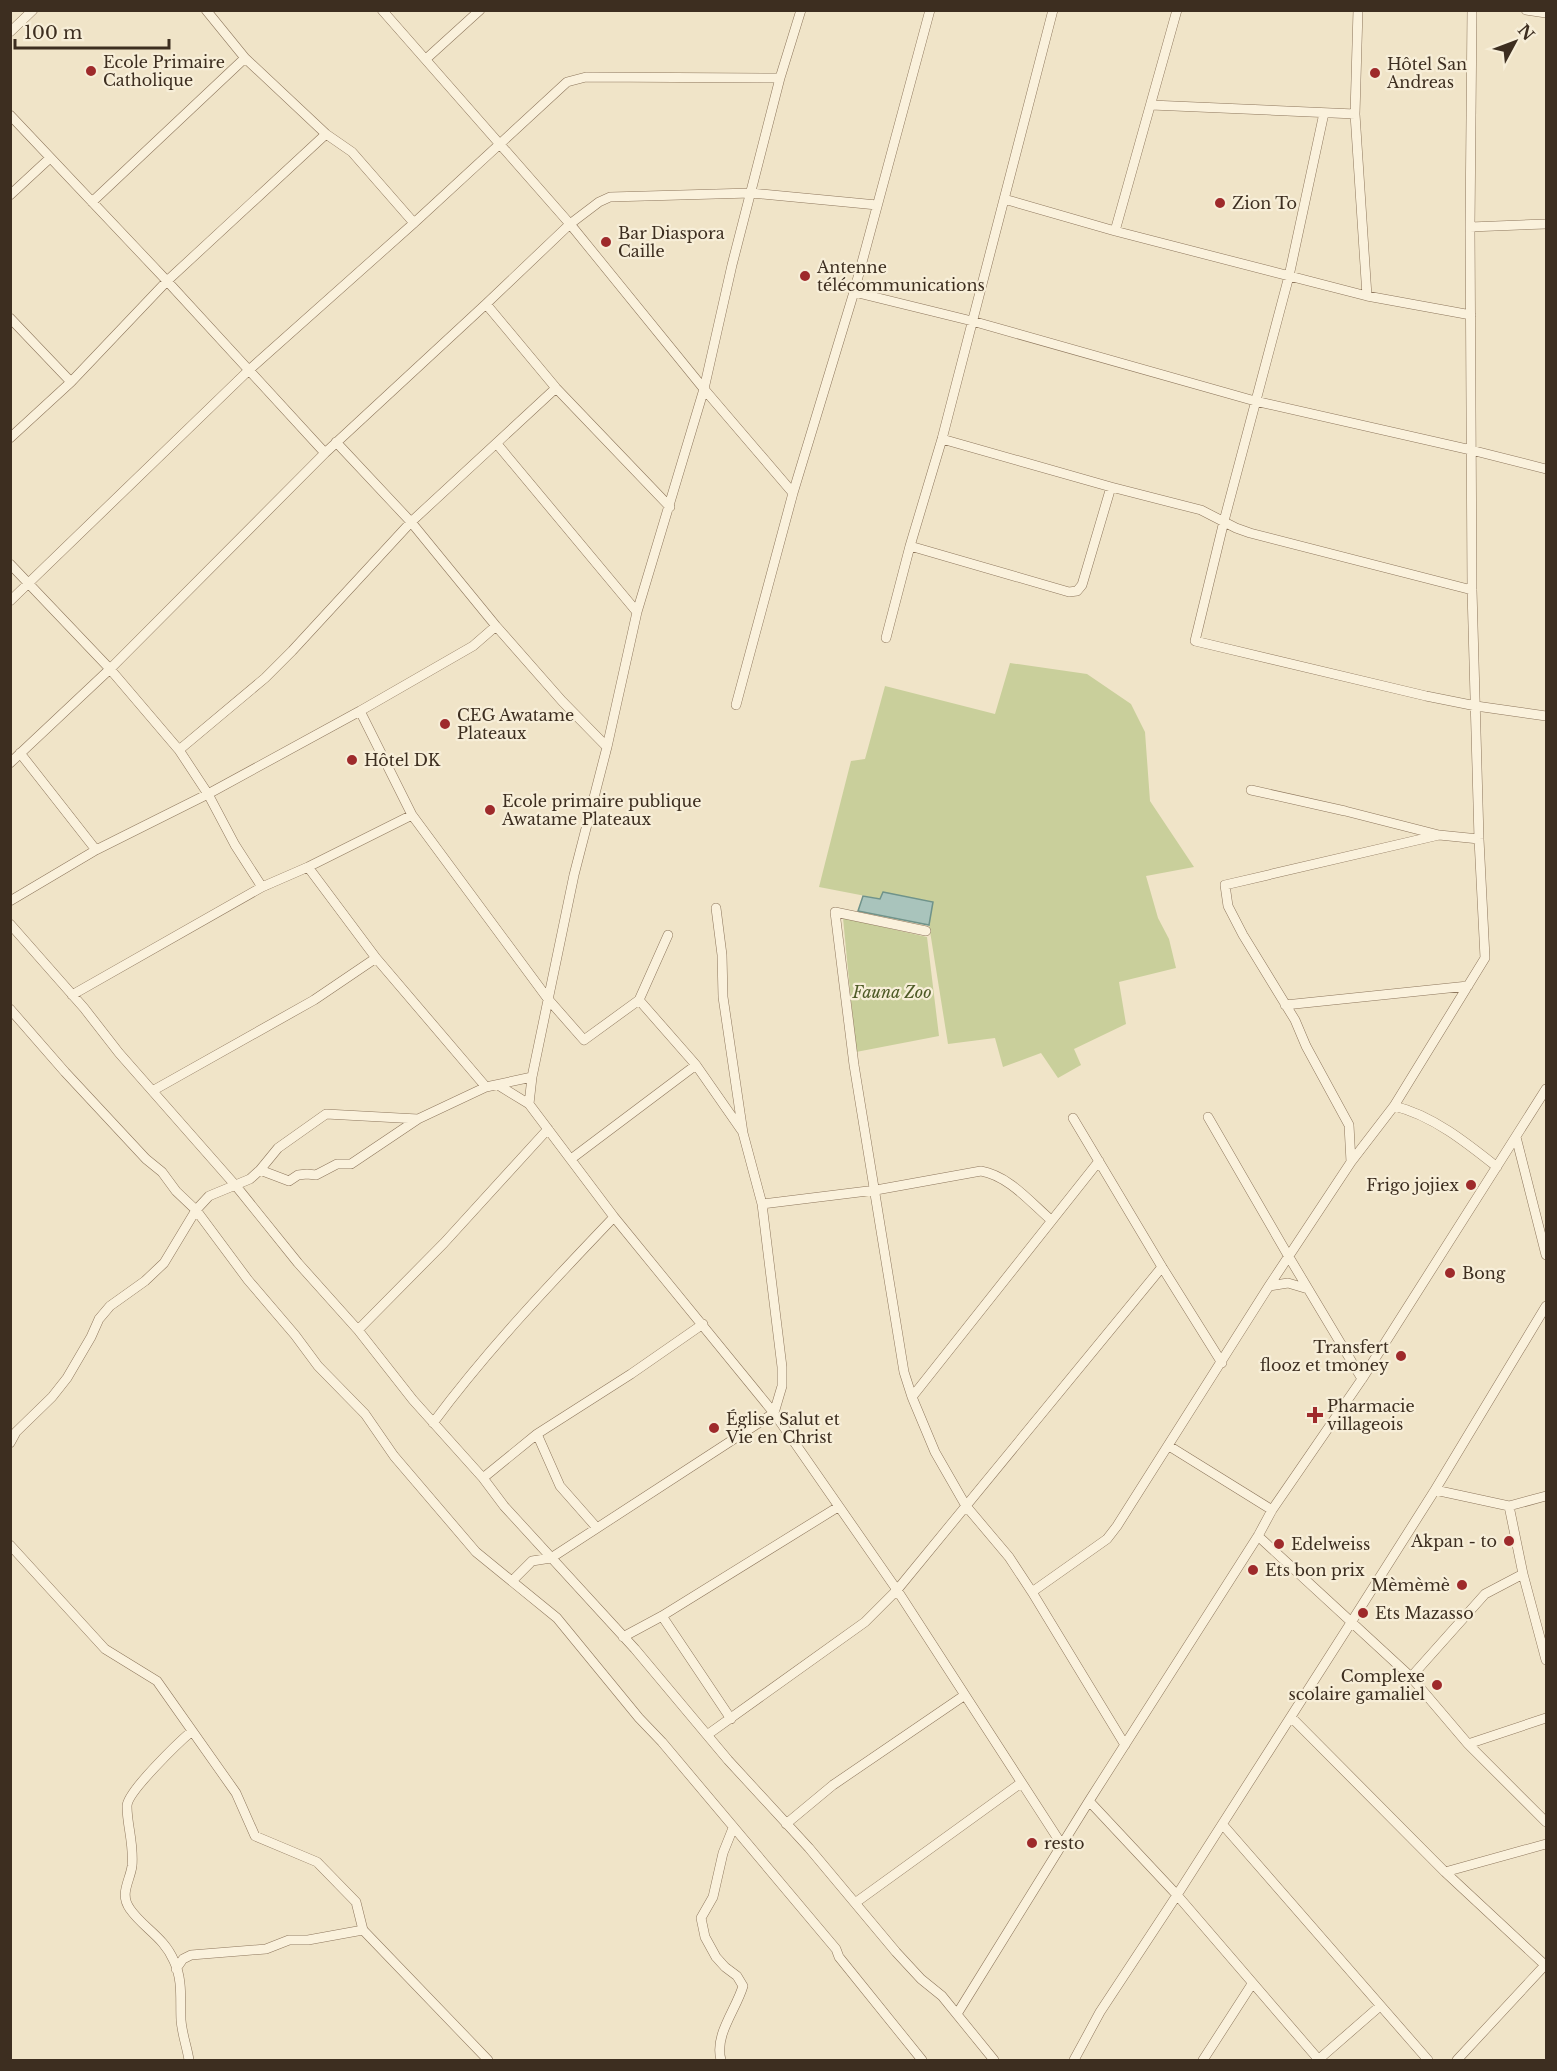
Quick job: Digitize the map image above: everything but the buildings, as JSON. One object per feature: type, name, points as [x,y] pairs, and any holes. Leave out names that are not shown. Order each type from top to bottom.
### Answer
[{"type":"street","points":[[10,32],[33,10]]},
{"type":"street","points":[[206,10],[245,58],[326,134],[352,152],[414,223]]},
{"type":"street","points":[[382,10],[570,224],[704,389],[793,493]]},
{"type":"street","points":[[426,59],[480,10]]},
{"type":"street","points":[[529,1104],[532,1077],[574,875],[638,612],[704,389],[732,265],[780,78],[801,10]]},
{"type":"street","points":[[736,705],[793,493],[854,292],[930,10]]},
{"type":"street","points":[[886,638],[910,546],[942,439],[1053,10]]},
{"type":"street","points":[[1115,231],[1177,10]]},
{"type":"street","points":[[1358,10],[1355,114],[1367,296]]},
{"type":"street","points":[[1032,1592],[1107,1539],[1351,1162],[1394,1106],[1485,958],[1472,590],[1470,227],[1472,10]]},
{"type":"street","points":[[1526,10],[1546,13]]},
{"type":"street","points":[[92,202],[245,58]]},
{"type":"street","points":[[10,601],[249,370],[414,223],[567,82],[586,77],[780,78]]},
{"type":"street","points":[[1151,105],[1355,114]]},
{"type":"street","points":[[1324,113],[1289,276],[1224,521],[1196,641],[1476,706],[1546,716]]},
{"type":"street","points":[[10,116],[167,281],[325,453]]},
{"type":"street","points":[[10,438],[71,382],[167,281],[326,134]]},
{"type":"street","points":[[10,195],[50,158]]},
{"type":"street","points":[[10,762],[110,669],[336,442],[570,224],[599,202],[610,197],[751,193],[877,205]]},
{"type":"street","points":[[1004,199],[1115,231],[1367,296],[1471,315]]},
{"type":"street","points":[[1470,227],[1546,224]]},
{"type":"street","points":[[854,292],[972,321],[1255,401],[1546,469]]},
{"type":"street","points":[[486,304],[556,388],[670,507]]},
{"type":"street","points":[[10,318],[71,382]]},
{"type":"street","points":[[179,750],[265,678],[411,522],[556,388]]},
{"type":"street","points":[[942,439],[1201,510],[1250,533],[1472,590]]},
{"type":"street","points":[[336,442],[411,522],[562,702],[607,747]]},
{"type":"street","points":[[497,444],[638,612]]},
{"type":"street","points":[[910,546],[1070,592],[1077,591],[1082,585],[1112,487]]},
{"type":"street","points":[[10,564],[110,669],[179,750],[208,794],[235,845],[262,887]]},
{"type":"street","points":[[10,901],[96,850],[208,794],[360,711],[473,646],[496,626]]},
{"type":"street","points":[[360,711],[412,815],[548,999],[584,1040],[639,1000],[668,935]]},
{"type":"street","points":[[20,753],[96,850]]},
{"type":"street","points":[[1251,790],[1439,835],[1479,838]]},
{"type":"street","points":[[72,995],[262,887],[308,867],[412,815]]},
{"type":"street","points":[[1351,1162],[1349,1125],[1306,1046],[1295,1020],[1228,906],[1225,885],[1439,835]]},
{"type":"street","points":[[308,867],[376,958],[486,1087]]},
{"type":"street","points":[[512,1581],[531,1561],[551,1558],[774,1413],[782,1386],[782,1367],[762,1204],[743,1133],[723,997],[722,955],[716,908]]},
{"type":"street","points":[[926,931],[835,912],[854,1065],[876,1190],[898,1346],[912,1397],[935,1452],[966,1506],[1009,1557],[1032,1592],[1125,1745]]},
{"type":"street","points":[[10,924],[236,1186],[298,1263],[358,1330],[504,1506],[622,1637],[903,1960],[942,1996],[994,2061]]},
{"type":"street","points":[[154,1090],[314,1000],[376,958]]},
{"type":"street","points":[[1285,1005],[1468,986]]},
{"type":"street","points":[[639,1000],[696,1065],[743,1133]]},
{"type":"street","points":[[10,1009],[65,1072],[196,1210],[248,1280],[318,1365],[365,1414],[394,1456],[476,1552],[557,1618],[836,1949],[839,1957],[922,2061]]},
{"type":"street","points":[[572,1159],[696,1065]]},
{"type":"street","points":[[260,1170],[289,1181],[307,1174],[316,1175],[337,1164],[351,1164],[418,1119],[486,1087],[532,1077]]},
{"type":"street","points":[[498,1085],[529,1104],[614,1217],[774,1413],[897,1590],[1062,1845]]},
{"type":"street","points":[[957,2014],[1089,1801],[1258,1536],[1272,1510],[1362,1379],[1546,1089]]},
{"type":"street","points":[[1394,1106],[1412,1110],[1475,1149],[1497,1167]]},
{"type":"street","points":[[10,1443],[16,1432],[52,1397],[67,1378],[99,1319],[110,1306],[146,1281],[164,1263],[196,1210],[209,1196],[250,1179],[278,1148],[326,1114],[418,1119]]},
{"type":"street","points":[[1208,1117],[1362,1379]]},
{"type":"street","points":[[1073,1118],[1162,1268],[1222,1363]]},
{"type":"street","points":[[358,1330],[444,1243],[548,1129]]},
{"type":"street","points":[[1516,1137],[1546,1255]]},
{"type":"street","points":[[912,1397],[1099,1161]]},
{"type":"street","points":[[762,1204],[876,1190],[981,1171],[994,1173],[1006,1181],[1051,1220]]},
{"type":"street","points":[[433,1423],[466,1378],[614,1217]]},
{"type":"street","points":[[707,1735],[865,1622],[897,1590],[1162,1268]]},
{"type":"street","points":[[1269,1286],[1288,1283],[1308,1289]]},
{"type":"street","points":[[1074,2061],[1100,2012],[1178,1895],[1435,1490],[1546,1306]]},
{"type":"street","points":[[483,1478],[537,1434],[631,1374],[703,1324]]},
{"type":"street","points":[[537,1434],[560,1486],[597,1528]]},
{"type":"street","points":[[1169,1446],[1272,1510]]},
{"type":"street","points":[[1435,1490],[1509,1506],[1546,1496]]},
{"type":"street","points":[[1509,1506],[1523,1574],[1546,1660]]},
{"type":"street","points":[[622,1637],[662,1616],[838,1507]]},
{"type":"street","points":[[1258,1536],[1411,1677],[1468,1744],[1546,1822]]},
{"type":"street","points":[[10,1545],[105,1649],[157,1681],[236,1793],[255,1836],[317,1862],[356,1902],[363,1930],[488,2061]]},
{"type":"street","points":[[1411,1677],[1485,1594],[1523,1574]]},
{"type":"street","points":[[662,1616],[731,1719]]},
{"type":"street","points":[[786,1824],[833,1785],[965,1695]]},
{"type":"street","points":[[1291,1717],[1445,1872],[1546,1965],[1456,2061]]},
{"type":"street","points":[[1468,1744],[1546,1719]]},
{"type":"street","points":[[189,2061],[181,2021],[181,1986],[174,1962],[162,1942],[129,1908],[125,1897],[126,1885],[132,1868],[133,1843],[126,1804],[135,1789],[192,1731]]},
{"type":"street","points":[[855,1903],[1021,1783]]},
{"type":"street","points":[[1089,1801],[1178,1895],[1319,2060],[1380,2006]]},
{"type":"street","points":[[1222,1824],[1428,2061]]},
{"type":"street","points":[[721,2061],[720,2038],[739,2001],[743,1986],[737,1976],[716,1957],[705,1937],[701,1918],[712,1897],[723,1853],[734,1828]]},
{"type":"street","points":[[1445,1872],[1546,1844]]},
{"type":"street","points":[[176,1969],[183,1959],[191,1955],[266,1949],[289,1940],[308,1940],[363,1930]]},
{"type":"street","points":[[1203,2061],[1252,1984]]},
{"type":"green space","points":[[1010,663],[1087,674],[1131,704],[1145,732],[1150,801],[1194,867],[1146,876],[1158,918],[1169,939],[1176,968],[1119,982],[1126,1024],[1074,1049],[1081,1065],[1058,1078],[1041,1053],[1003,1067],[995,1038],[948,1044],[929,925],[932,902],[883,893],[881,899],[819,887],[851,761],[865,759],[885,686],[995,714]]},
{"type":"green space","name":"Fauna Zoo","points":[[843,918],[927,937],[939,1036],[856,1052]]},
{"type":"water","points":[[883,892],[933,902],[929,925],[858,911],[863,896],[880,899]]},
{"type":"place","name":"Ecole Primaire Catholique","points":[[91,71]]},
{"type":"place","name":"Hôtel San Andreas","points":[[1375,73]]},
{"type":"place","name":"Zion To","points":[[1220,203]]},
{"type":"place","name":"Bar Diaspora Caille","points":[[606,242]]},
{"type":"place","name":"Antenne télécommunications","points":[[805,276]]},
{"type":"place","name":"CEG Awatame Plateaux","points":[[445,724]]},
{"type":"place","name":"Hôtel DK","points":[[352,760]]},
{"type":"place","name":"Ecole primaire publique Awatame Plateaux","points":[[490,810]]},
{"type":"place","name":"Frigo jojiex","points":[[1471,1185]]},
{"type":"place","name":"Bong","points":[[1450,1273]]},
{"type":"place","name":"Transfert flooz et tmoney","points":[[1401,1356]]},
{"type":"place","name":"Pharmacie villageois","points":[[1315,1415]]},
{"type":"place","name":"Église Salut et Vie en Christ","points":[[714,1428]]},
{"type":"place","name":"Akpan - to","points":[[1509,1541]]},
{"type":"place","name":"Edelweiss","points":[[1279,1544]]},
{"type":"place","name":"Ets bon prix","points":[[1253,1570]]},
{"type":"place","name":"Mèmèmè","points":[[1462,1585]]},
{"type":"place","name":"Ets Mazasso","points":[[1363,1613]]},
{"type":"place","name":"Complexe scolaire gamaliel","points":[[1437,1685]]},
{"type":"place","name":"resto","points":[[1032,1843]]}]
